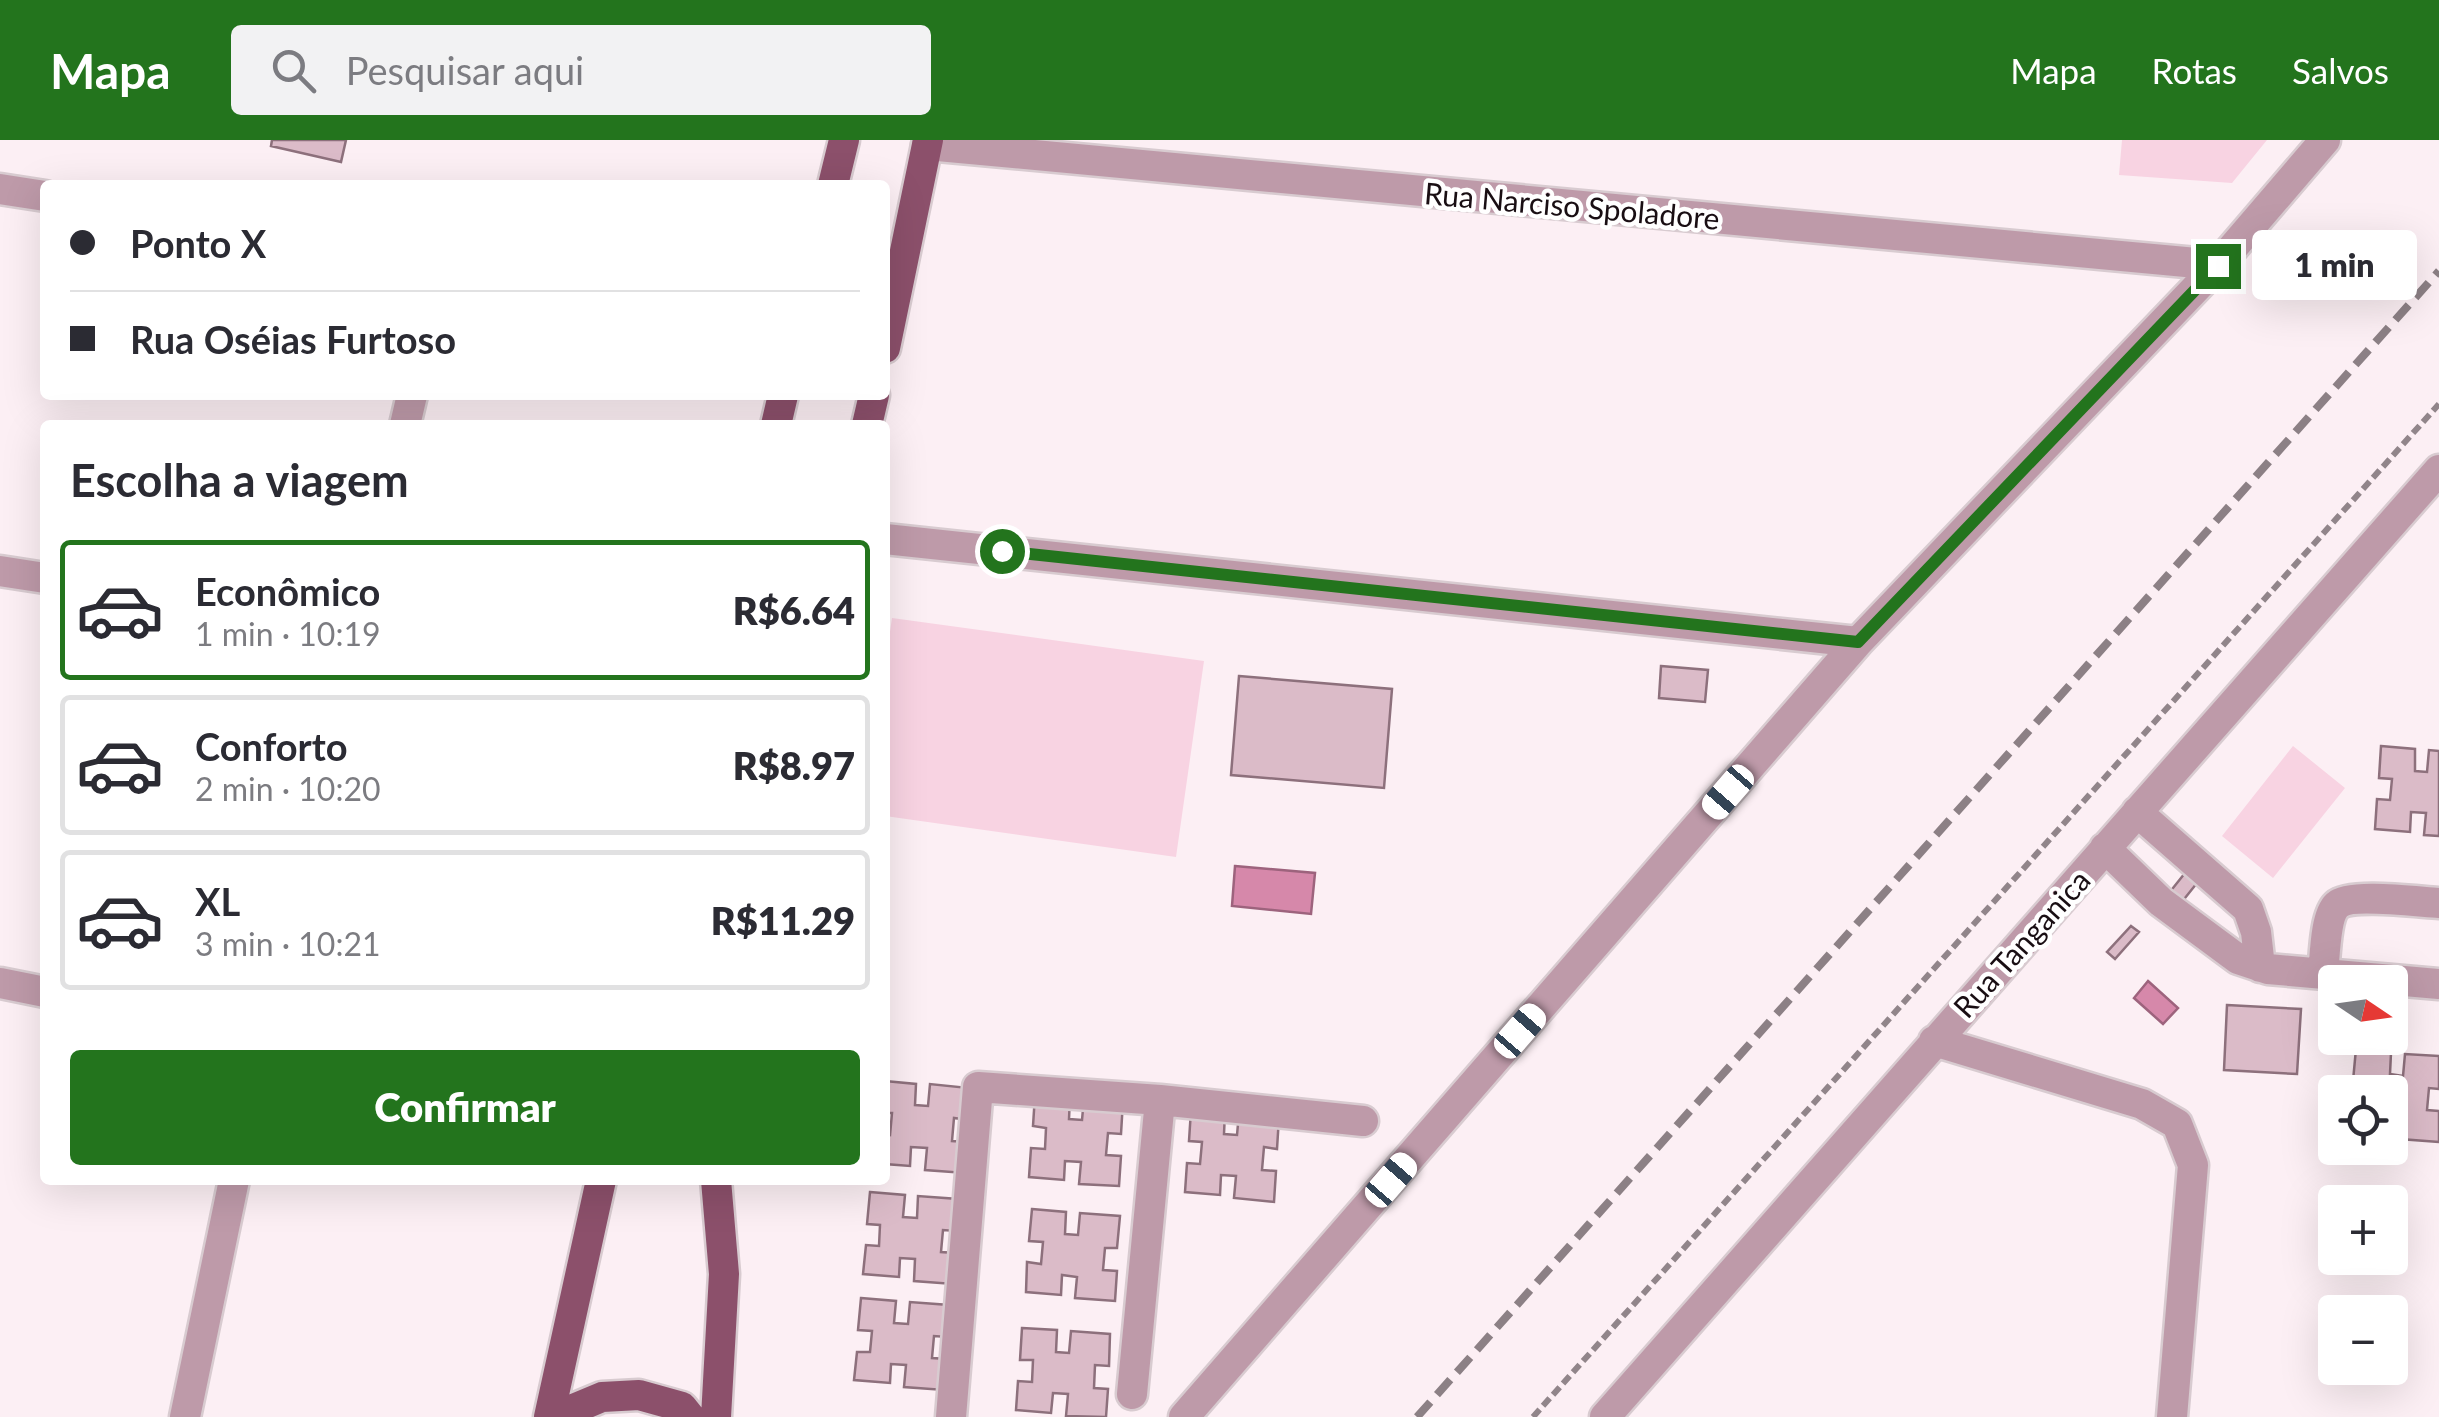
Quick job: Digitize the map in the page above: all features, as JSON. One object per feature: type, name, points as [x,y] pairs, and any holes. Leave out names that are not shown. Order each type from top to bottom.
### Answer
[{"type":"main road","points":[[834,180],[844,140]]},
{"type":"main road","points":[[890,317],[927,142]]},
{"type":"main road","points":[[552,1417],[600,1185]]},
{"type":"main road","points":[[716,1185],[724,1274],[716,1417]]},
{"type":"main road","points":[[552,1417],[602,1397],[640,1394],[682,1407],[690,1417]]},
{"type":"street","points":[[1184,1417],[1858,642],[2218,266],[2325,140]]},
{"type":"street","name":"Rua Narciso Spoladore","points":[[927,142],[2218,266]]},
{"type":"street","points":[[0,189],[40,195]]},
{"type":"street","name":"Rua Tanganica","points":[[1605,1417],[2439,470]]},
{"type":"street","points":[[890,539],[1858,642]]},
{"type":"street","points":[[0,571],[40,577]]},
{"type":"street","points":[[2137,812],[2248,909],[2256,932],[2260,966]]},
{"type":"street","points":[[2105,848],[2161,902],[2238,959],[2260,966],[2318,973]]},
{"type":"street","points":[[2324,965],[2330,919],[2336,906],[2350,898],[2439,903]]},
{"type":"street","points":[[2408,981],[2439,984]]},
{"type":"street","points":[[0,983],[40,991]]},
{"type":"street","points":[[1934,1041],[2142,1104],[2177,1124],[2193,1165],[2172,1417]]},
{"type":"street","points":[[951,1417],[978,1086],[1363,1120]]},
{"type":"street","points":[[1132,1394],[1160,1100]]},
{"type":"street","points":[[186,1417],[233,1185]]},
{"type":"path","points":[[1533,1417],[2439,404]]},
{"type":"shaded area","points":[[2122,140],[2267,140],[2232,183],[2119,175]]},
{"type":"shaded area","points":[[892,618],[1204,661],[1176,857],[890,817]]},
{"type":"shaded area","points":[[2293,746],[2345,788],[2273,878],[2222,836]]},
{"type":"shaded area","points":[[1235,866],[1315,873],[1311,914],[1232,906]]},
{"type":"shaded area","points":[[2148,981],[2178,1008],[2163,1024],[2134,998]]},
{"type":"building","points":[[272,140],[346,140],[341,162],[271,146]]},
{"type":"building","points":[[1661,666],[1708,670],[1705,702],[1659,698]]},
{"type":"building","points":[[1239,676],[1392,689],[1384,788],[1231,775]]},
{"type":"building","points":[[2381,746],[2415,749],[2415,771],[2427,772],[2429,750],[2439,751],[2439,836],[2424,835],[2426,813],[2411,812],[2410,832],[2375,829],[2377,799],[2390,800],[2392,779],[2379,778]]},
{"type":"building","points":[[2185,873],[2197,883],[2181,903],[2169,893]]},
{"type":"building","points":[[2131,926],[2139,932],[2115,959],[2107,952]]},
{"type":"building","points":[[2227,1005],[2301,1009],[2297,1074],[2224,1070]]},
{"type":"building","points":[[2355,1055],[2391,1055],[2390,1074],[2396,1075],[2354,1075]]},
{"type":"building","points":[[2405,1055],[2439,1056],[2439,1089],[2429,1088],[2427,1110],[2439,1111],[2439,1142],[2408,1140]]},
{"type":"building","points":[[890,1081],[916,1084],[915,1105],[928,1106],[930,1084],[969,1088],[968,1120],[954,1118],[952,1141],[967,1142],[965,1173],[925,1170],[927,1148],[911,1147],[910,1166],[890,1164]]},
{"type":"building","points":[[1035,1095],[1070,1098],[1069,1119],[1082,1120],[1084,1098],[1123,1101],[1121,1134],[1108,1133],[1106,1155],[1121,1156],[1119,1186],[1079,1184],[1081,1162],[1065,1161],[1064,1180],[1029,1177],[1031,1148],[1045,1149],[1046,1128],[1033,1126]]},
{"type":"building","points":[[1191,1110],[1225,1112],[1224,1134],[1237,1135],[1239,1113],[1279,1117],[1277,1149],[1264,1147],[1262,1170],[1276,1171],[1274,1202],[1234,1198],[1236,1176],[1221,1175],[1220,1195],[1185,1192],[1187,1163],[1200,1164],[1202,1142],[1189,1141]]},
{"type":"building","points":[[870,1192],[905,1195],[903,1217],[917,1218],[918,1196],[958,1199],[956,1231],[943,1230],[941,1252],[955,1253],[953,1284],[914,1281],[915,1259],[900,1258],[899,1277],[863,1274],[866,1245],[879,1246],[880,1225],[867,1224]]},
{"type":"building","points":[[1032,1209],[1066,1212],[1065,1234],[1078,1235],[1080,1213],[1120,1216],[1117,1248],[1105,1248],[1103,1270],[1117,1271],[1115,1301],[1075,1298],[1077,1277],[1062,1275],[1061,1295],[1026,1292],[1027,1262],[1041,1264],[1043,1242],[1029,1241]]},
{"type":"building","points":[[861,1298],[896,1301],[894,1323],[908,1324],[910,1302],[949,1305],[947,1337],[934,1336],[932,1358],[947,1359],[944,1390],[904,1387],[906,1365],[891,1364],[890,1383],[854,1380],[857,1352],[870,1352],[872,1331],[858,1330]]},
{"type":"building","points":[[1022,1328],[1057,1330],[1056,1352],[1069,1353],[1071,1331],[1110,1334],[1109,1366],[1095,1365],[1094,1388],[1108,1389],[1106,1417],[1066,1416],[1068,1394],[1053,1393],[1051,1413],[1016,1410],[1018,1381],[1032,1382],[1033,1360],[1020,1360]]},
{"type":"railway","points":[[1417,1417],[2439,271]]},
{"type":"route","points":[[1002,551],[1858,642],[2218,266]]}]
